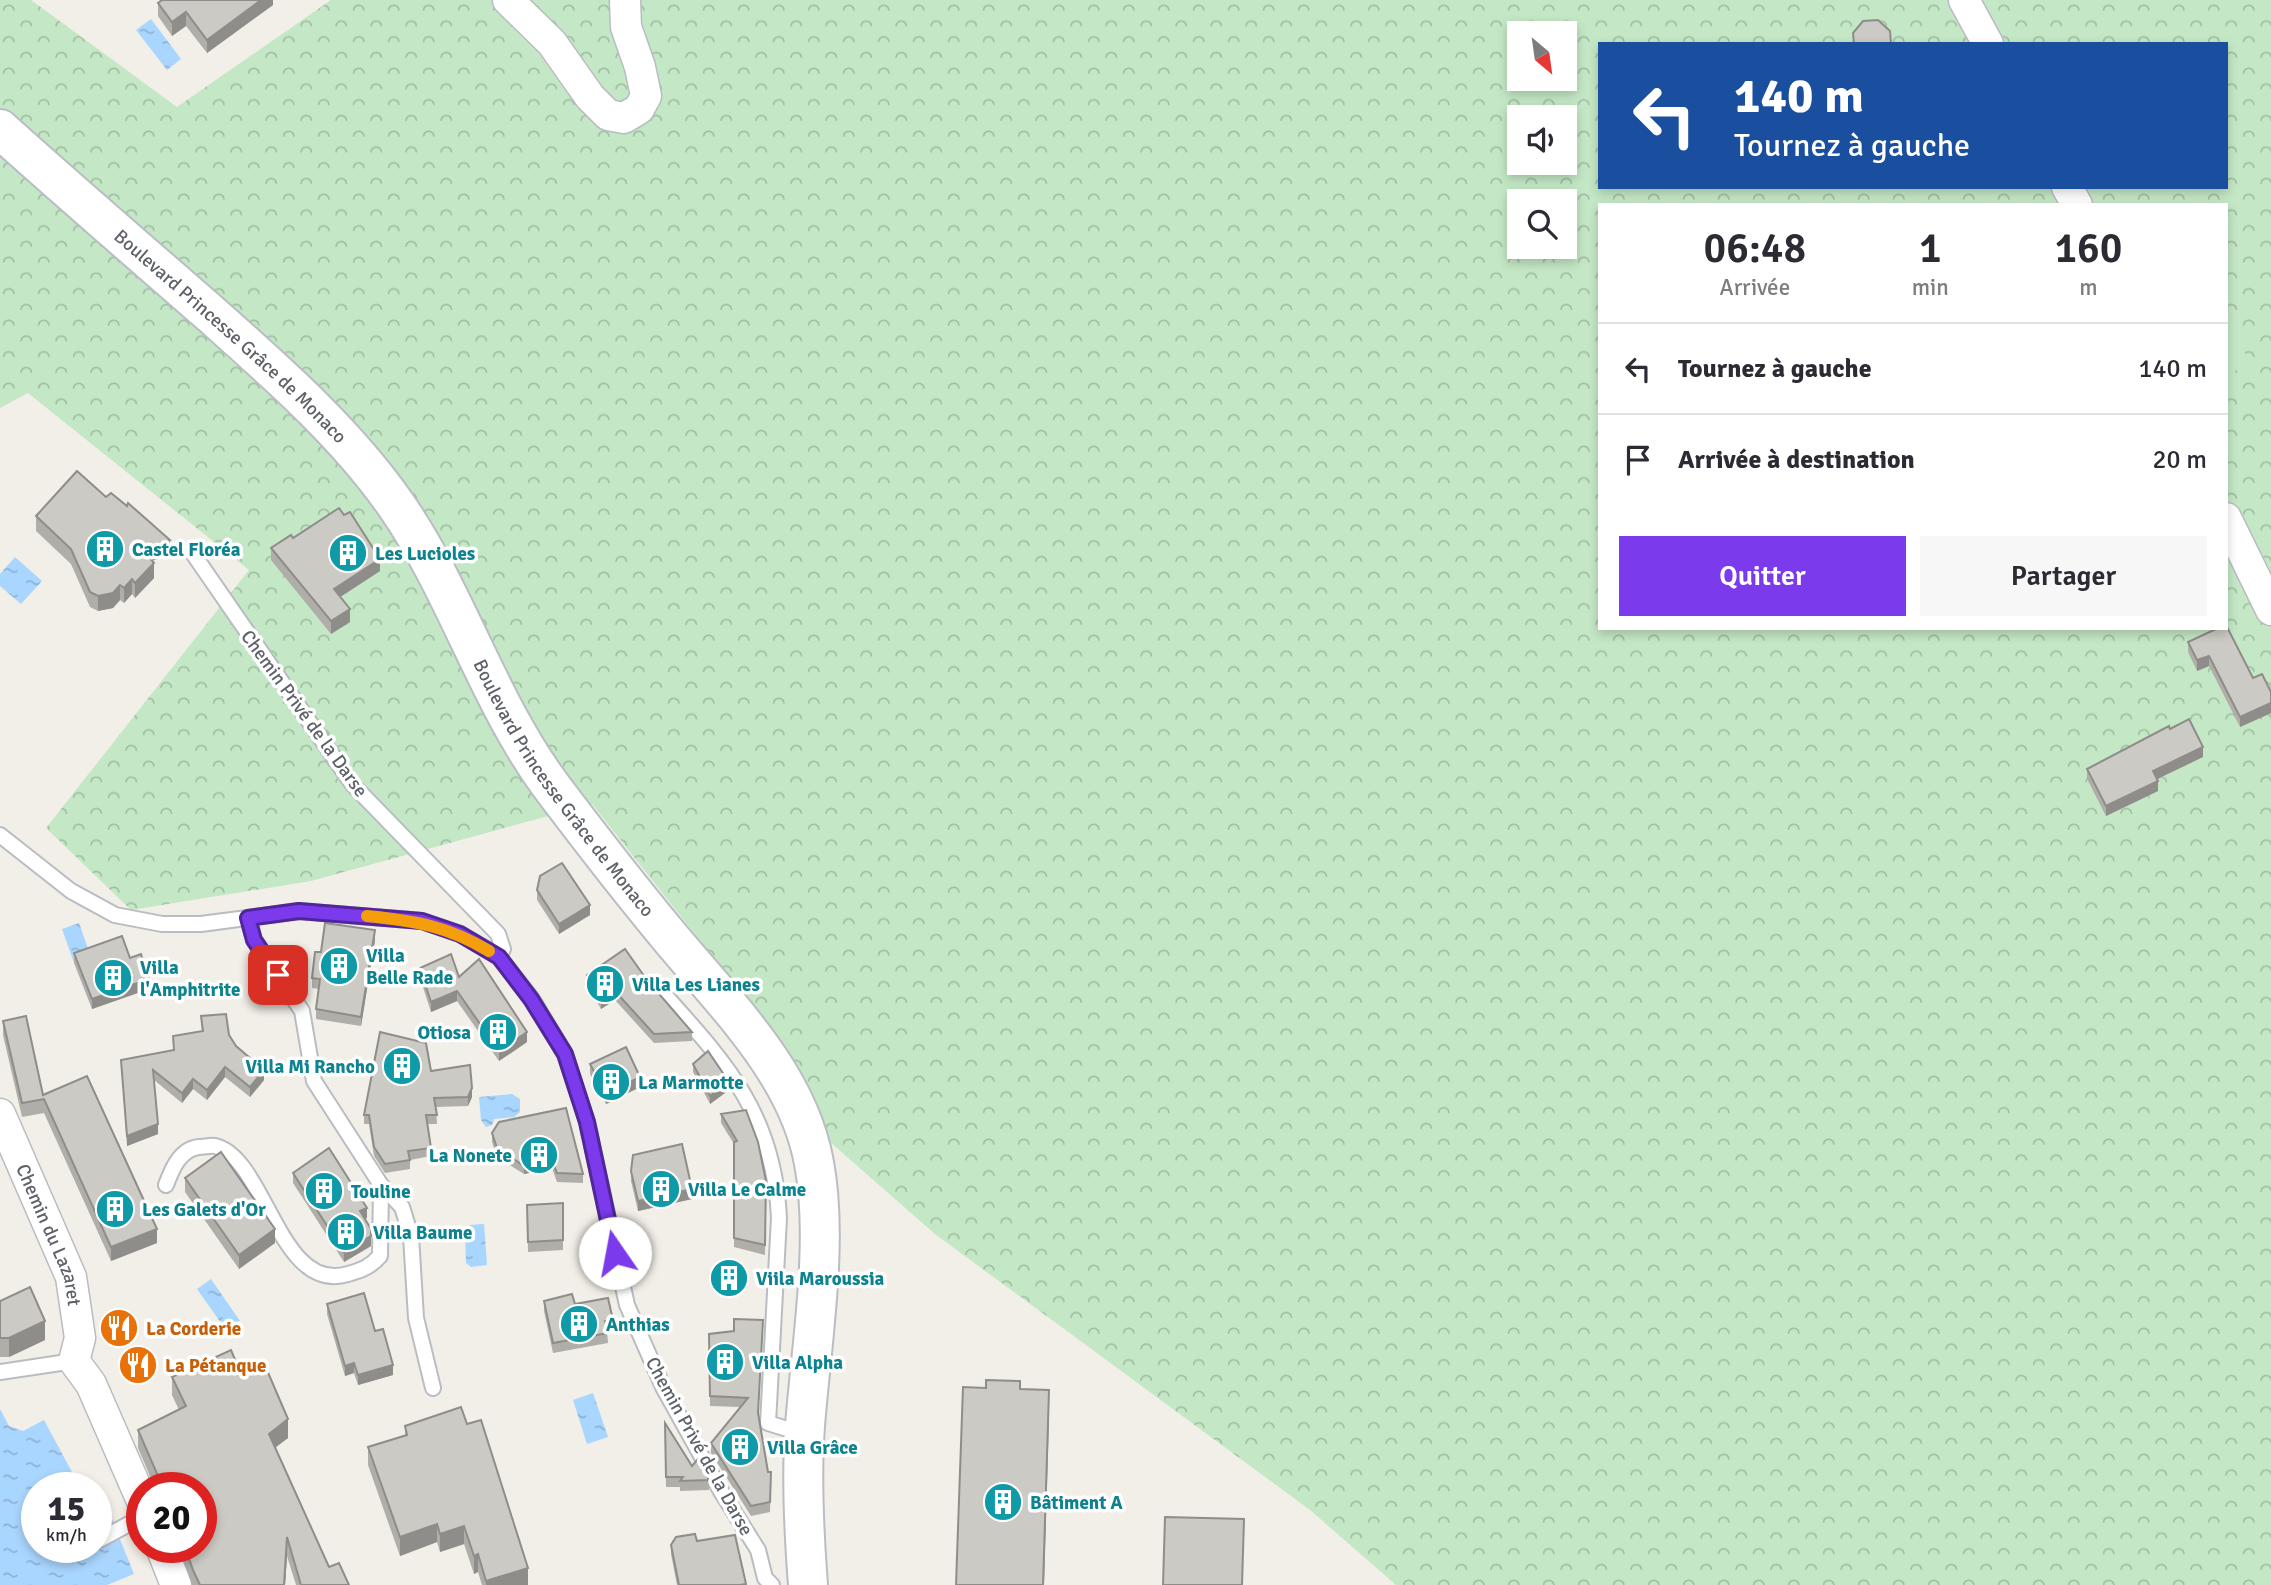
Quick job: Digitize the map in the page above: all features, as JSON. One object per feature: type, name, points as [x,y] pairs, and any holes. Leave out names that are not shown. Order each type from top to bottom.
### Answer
[{"type":"main road","name":"Boulevard Princesse Grâce de Monaco","points":[[0,129],[262,359],[355,455],[394,503],[423,548],[523,743],[551,786],[636,895],[749,1032],[780,1078],[806,1135],[814,1161],[817,1193],[817,1268],[804,1434],[804,1529],[808,1585]]},
{"type":"street","points":[[508,0],[552,43],[590,97],[608,115],[624,118],[639,109],[646,96],[640,67],[626,27],[625,0]]},
{"type":"street","points":[[1964,0],[1987,42]]},
{"type":"street","points":[[2228,522],[2271,610]]},
{"type":"street","name":"Chemin du Lazaret","points":[[0,1114],[71,1277],[80,1338],[74,1361]]},
{"type":"street","points":[[74,1361],[91,1384],[129,1472]]},
{"type":"street","points":[[167,1563],[176,1585]]},
{"type":"lane","name":"Chemin Privé de la Darse","points":[[194,555],[352,785],[498,934],[503,949],[499,957]]},
{"type":"lane","name":"Chemin Privé de la Darse","points":[[0,835],[71,891],[115,915],[162,924],[201,924],[299,911],[422,921],[460,934],[499,957],[531,999],[565,1054],[587,1122],[626,1306],[663,1387],[722,1493],[758,1550],[765,1578],[772,1585]]},
{"type":"lane","points":[[248,918],[254,940],[302,1011],[314,1081],[381,1185],[402,1207],[411,1236],[416,1318],[433,1388]]},
{"type":"lane","points":[[654,983],[728,1066],[752,1107],[769,1148],[778,1188],[768,1423],[804,1434]]},
{"type":"lane","points":[[166,1185],[174,1164],[193,1148],[215,1146],[235,1158],[298,1257],[320,1276],[339,1277],[368,1268],[380,1256],[381,1185]]},
{"type":"lane","points":[[0,1372],[74,1361]]},
{"type":"green space","points":[[0,0],[31,0],[177,107],[331,0],[2271,0],[2271,1585],[1396,1585],[1310,1510],[935,1234],[830,1142],[773,1033],[592,804],[311,881],[131,910],[46,828],[249,570],[28,393],[0,408]]},
{"type":"green space","points":[[2228,317],[2250,364],[2228,374]]},
{"type":"water","points":[[151,19],[181,59],[167,70],[136,30]]},
{"type":"water","points":[[15,557],[42,581],[21,604],[0,586],[0,574]]},
{"type":"water","points":[[79,923],[91,957],[74,963],[62,929]]},
{"type":"water","points":[[512,1094],[520,1099],[520,1112],[514,1117],[494,1119],[492,1125],[486,1127],[481,1120],[479,1097]]},
{"type":"water","points":[[484,1224],[487,1265],[471,1267],[466,1263],[465,1232],[469,1225]]},
{"type":"water","points":[[211,1279],[240,1321],[226,1330],[197,1289]]},
{"type":"water","points":[[593,1393],[608,1437],[587,1444],[573,1400]]},
{"type":"water","points":[[0,1409],[9,1426],[23,1431],[44,1420],[72,1472],[21,1472],[21,1563],[112,1563],[112,1519],[126,1554],[126,1563],[130,1563],[134,1574],[107,1585],[0,1585]]},
{"type":"building","points":[[162,0],[261,0],[207,40],[186,12],[172,22],[158,3]]},
{"type":"building","points":[[1878,20],[1890,31],[1891,42],[1854,42],[1853,33],[1863,21]]},
{"type":"building","name":"Castel Floréa","points":[[77,471],[106,497],[111,493],[127,506],[128,503],[170,540],[142,549],[154,563],[135,583],[132,579],[124,588],[120,585],[113,593],[98,596],[90,592],[71,549],[36,516]]},
{"type":"building","points":[[339,508],[344,515],[350,512],[380,559],[334,589],[350,609],[331,621],[271,548],[291,535],[293,538]]},
{"type":"building","points":[[2228,629],[2253,678],[2262,674],[2271,692],[2271,703],[2240,717],[2209,656],[2197,660],[2188,642],[2214,630]]},
{"type":"building","points":[[2189,719],[2203,747],[2153,771],[2158,781],[2106,806],[2087,769],[2169,726],[2170,729]]},
{"type":"building","points":[[562,863],[590,905],[559,924],[537,890],[540,876]]},
{"type":"building","name":"Villa Belle Rade","points":[[325,923],[375,930],[361,1017],[316,1009],[320,979],[312,978],[315,952],[321,952]]},
{"type":"building","name":"Villa l'Amphitrite","points":[[122,936],[130,958],[141,954],[149,979],[92,999],[74,953]]},
{"type":"building","points":[[625,949],[647,980],[692,1032],[654,1034],[615,991],[601,1000],[587,975]]},
{"type":"building","points":[[451,954],[459,977],[479,959],[527,1032],[499,1051],[457,991],[431,1002],[420,968]]},
{"type":"building","points":[[226,1014],[229,1035],[236,1046],[264,1070],[250,1087],[225,1067],[207,1090],[193,1079],[182,1093],[153,1070],[158,1124],[127,1136],[121,1060],[174,1050],[173,1036],[203,1031],[201,1016]]},
{"type":"building","name":"Les Galets d'Or","points":[[26,1016],[43,1095],[87,1076],[157,1229],[111,1247],[44,1099],[22,1103],[3,1021]]},
{"type":"building","points":[[380,1032],[426,1043],[431,1071],[470,1065],[472,1088],[468,1097],[434,1098],[437,1115],[426,1115],[431,1148],[408,1151],[410,1160],[385,1164],[374,1147],[369,1115],[364,1115]]},
{"type":"building","points":[[626,1047],[640,1077],[606,1094],[590,1064]]},
{"type":"building","points":[[708,1051],[729,1082],[710,1096],[693,1064]]},
{"type":"building","points":[[566,1108],[583,1174],[557,1173],[552,1160],[524,1166],[497,1148],[492,1133],[499,1122]]},
{"type":"building","points":[[746,1110],[758,1142],[766,1181],[765,1245],[734,1238],[734,1142],[737,1141],[721,1114]]},
{"type":"building","name":"Villa Le Calme","points":[[682,1144],[692,1189],[638,1201],[631,1171],[633,1155]]},
{"type":"building","points":[[329,1148],[367,1208],[360,1211],[371,1229],[371,1236],[344,1252],[293,1173]]},
{"type":"building","points":[[221,1152],[275,1229],[239,1255],[185,1178]]},
{"type":"building","points":[[563,1203],[563,1240],[528,1242],[527,1205]]},
{"type":"building","points":[[30,1287],[45,1321],[9,1338],[0,1338],[0,1301]]},
{"type":"building","points":[[364,1293],[375,1331],[383,1329],[393,1365],[358,1375],[354,1363],[345,1366],[327,1304]]},
{"type":"building","name":"Anthias","points":[[572,1294],[575,1304],[608,1298],[613,1320],[605,1321],[608,1333],[553,1343],[544,1301]]},
{"type":"building","points":[[734,1319],[763,1320],[758,1413],[768,1472],[771,1472],[770,1502],[751,1506],[711,1443],[748,1398],[710,1396],[709,1334],[734,1331]]},
{"type":"building","points":[[231,1350],[241,1374],[264,1363],[288,1419],[269,1434],[329,1567],[339,1563],[349,1585],[301,1585],[287,1537],[284,1585],[200,1585],[191,1563],[217,1563],[217,1472],[156,1472],[138,1430],[186,1406],[172,1377]]},
{"type":"building","name":"Bâtiment A","points":[[986,1380],[1020,1381],[1020,1389],[1049,1390],[1043,1585],[956,1585],[963,1387],[986,1388]]},
{"type":"building","points":[[461,1407],[467,1424],[481,1420],[528,1568],[486,1581],[478,1554],[474,1556],[464,1526],[440,1534],[437,1524],[400,1537],[368,1447],[407,1435],[405,1426]]},
{"type":"building","points":[[665,1423],[692,1466],[698,1459],[709,1480],[680,1481],[683,1477],[666,1477]]},
{"type":"building","points":[[1165,1517],[1244,1519],[1242,1585],[1163,1585]]},
{"type":"building","points":[[695,1534],[697,1541],[735,1535],[746,1584],[679,1585],[671,1545],[676,1537]]},
{"type":"slow traffic","points":[[367,916],[422,921],[460,934],[489,951]]},
{"type":"place","name":"Castel Floréa","points":[[105,549]]},
{"type":"place","name":"Les Lucioles","points":[[348,553]]},
{"type":"place","name":"Villa Belle Rade","points":[[339,966]]},
{"type":"place","name":"Villa l'Amphitrite","points":[[113,978]]},
{"type":"place","name":"Villa Les Lianes","points":[[605,984]]},
{"type":"place","name":"Otiosa","points":[[498,1032]]},
{"type":"place","name":"Villa Mi Rancho","points":[[402,1066]]},
{"type":"place","name":"La Marmotte","points":[[611,1082]]},
{"type":"place","name":"La Nonete","points":[[539,1155]]},
{"type":"place","name":"Villa Le Calme","points":[[661,1189]]},
{"type":"place","name":"Touline","points":[[324,1191]]},
{"type":"place","name":"Les Galets d'Or","points":[[115,1209]]},
{"type":"place","name":"Villa Baume","points":[[346,1232]]},
{"type":"place","name":"Viila Maroussia","points":[[729,1278]]},
{"type":"place","name":"Anthias","points":[[579,1324]]},
{"type":"place","name":"La Corderie","points":[[119,1328]]},
{"type":"place","name":"Villa Alpha","points":[[725,1362]]},
{"type":"place","name":"La Pétanque","points":[[138,1365]]},
{"type":"place","name":"Villa Grâce","points":[[740,1447]]},
{"type":"place","name":"Bâtiment A","points":[[1003,1502]]},
{"type":"route","points":[[278,975],[254,940],[248,918],[299,911],[422,921],[460,934],[499,957],[531,999],[565,1054],[587,1122],[615,1253]]}]
